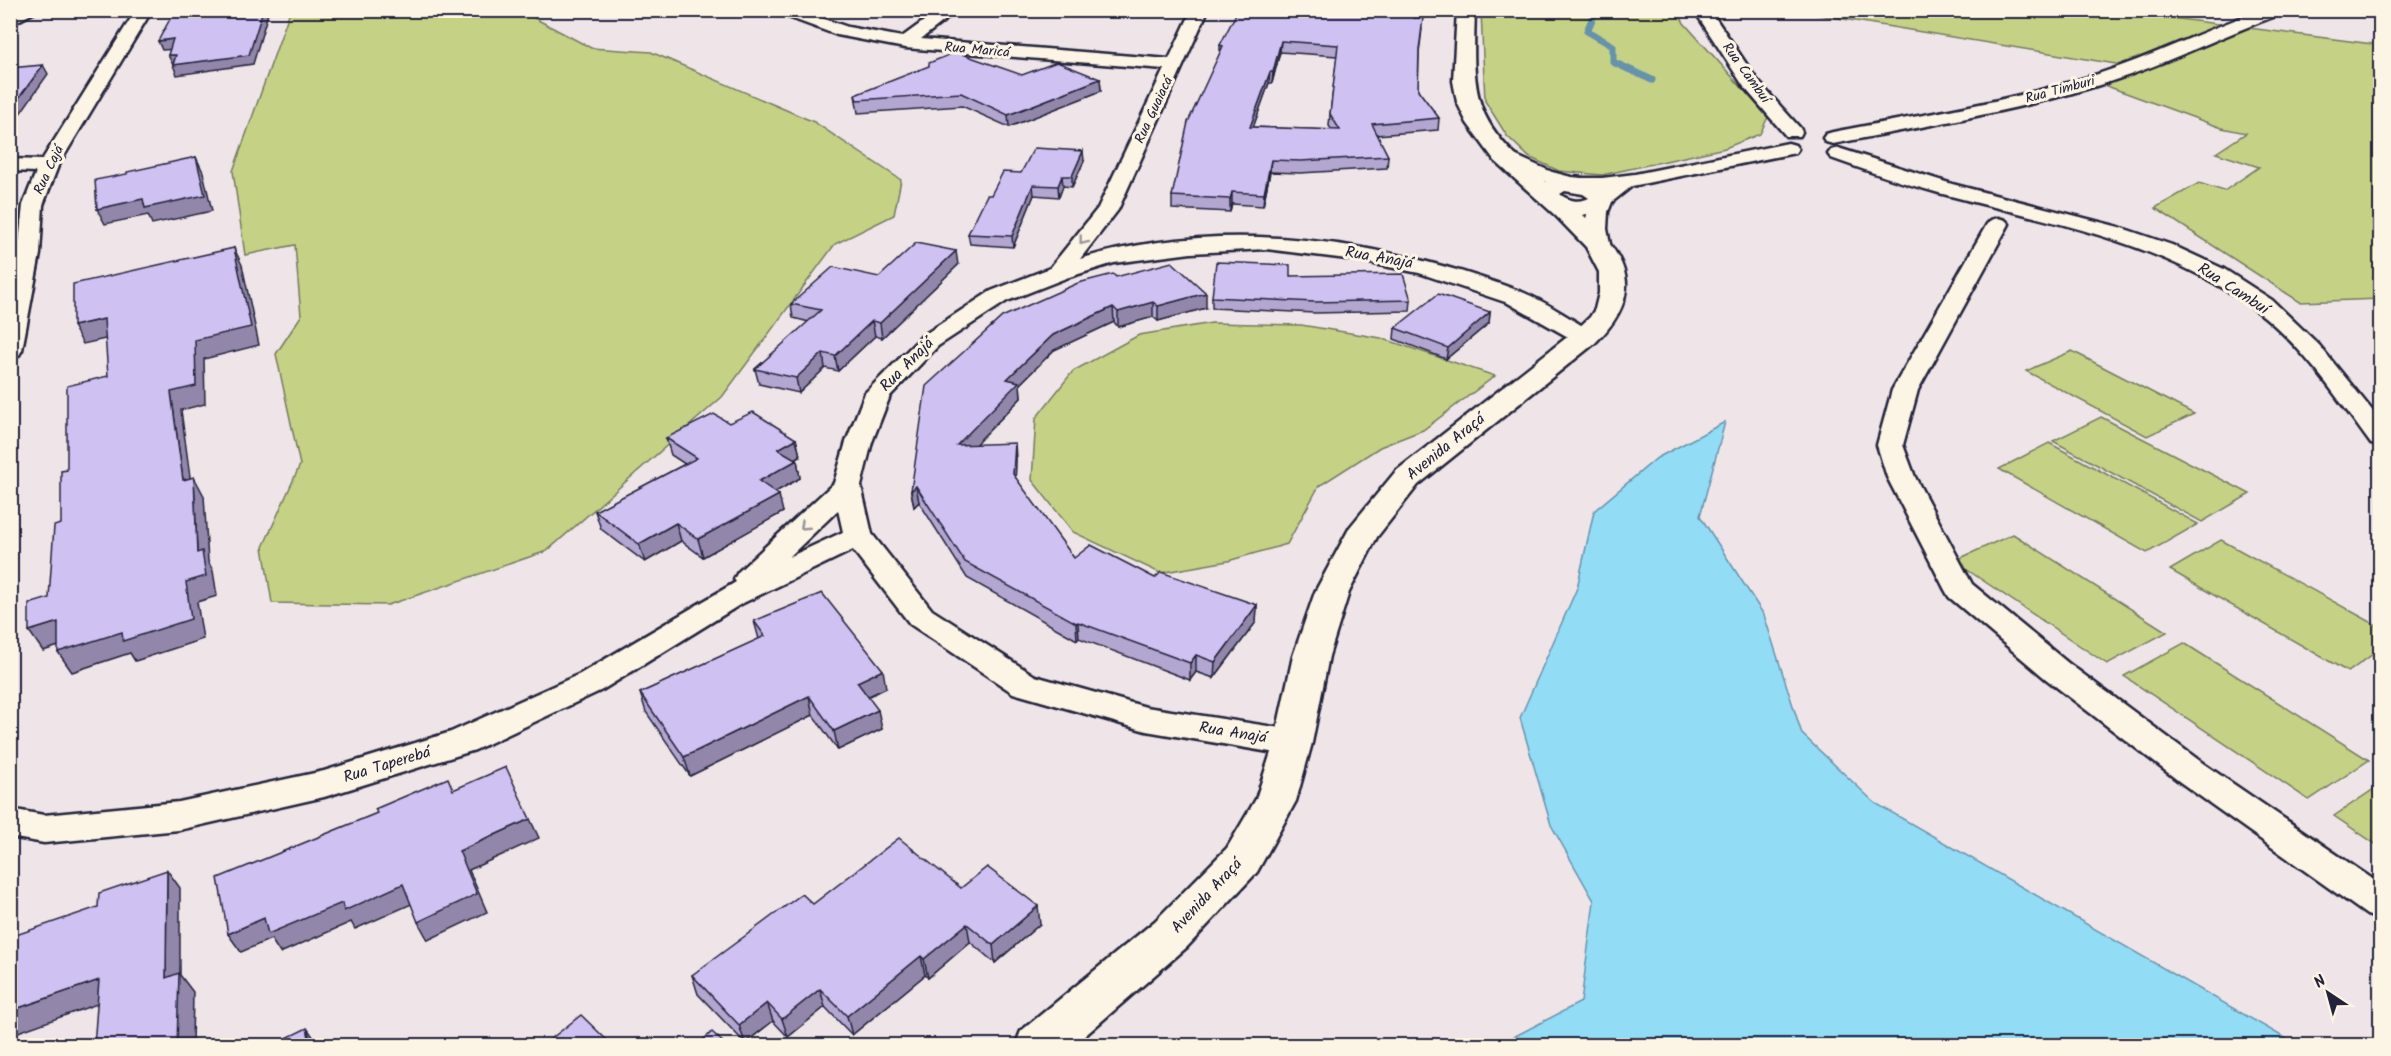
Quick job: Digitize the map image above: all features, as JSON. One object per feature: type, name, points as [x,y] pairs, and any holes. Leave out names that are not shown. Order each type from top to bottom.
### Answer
[{"type":"street","points":[[10,20],[31,10]]},
{"type":"street","name":"Rua Cajá","points":[[10,350],[20,251],[33,205],[48,166],[144,10]]},
{"type":"street","name":"Rua Maricá","points":[[783,10],[832,29],[861,37],[905,43],[1175,65]]},
{"type":"street","points":[[905,43],[950,10]]},
{"type":"street","name":"Rua Guaiacá","points":[[1058,273],[1107,210],[1200,10]]},
{"type":"street","name":"Avenida Araçá","points":[[1038,1046],[1171,934],[1242,860],[1276,801],[1293,743],[1311,656],[1332,592],[1362,534],[1407,478],[1585,337],[1607,314],[1612,294],[1612,273],[1600,249],[1580,226],[1562,191],[1501,155],[1488,138],[1468,102],[1464,70],[1466,10]]},
{"type":"street","name":"Rua Cambuí","points":[[1702,10],[1750,83],[1814,144],[1895,175],[2110,230],[2169,251],[2214,274],[2264,306],[2315,355],[2377,429]]},
{"type":"street","name":"Rua Timburi","points":[[1501,155],[1545,176],[1562,191],[1635,180],[2036,98],[2101,79],[2163,57],[2278,10]]},
{"type":"street","points":[[10,165],[48,166]]},
{"type":"street","name":"Rua Timburi","points":[[1599,203],[1612,191],[1635,180]]},
{"type":"street","points":[[1562,191],[1569,207],[1588,207],[1599,203]]},
{"type":"street","points":[[1982,199],[1980,205],[1982,215],[1998,224],[2015,227],[2028,226],[2035,221],[2038,212]]},
{"type":"street","points":[[1599,203],[1594,227],[1600,249]]},
{"type":"street","points":[[10,217],[33,205]]},
{"type":"street","name":"Rua Guaiacá","points":[[1107,210],[1111,257]]},
{"type":"street","points":[[1998,224],[1905,390],[1890,445],[1901,477],[1960,590],[2057,671],[2192,773],[2380,904]]},
{"type":"street","name":"Rua Anajá","points":[[1293,743],[1146,719],[1024,685],[921,617],[858,536],[847,486],[878,393],[930,341],[999,296],[1058,273],[1111,257],[1191,246],[1266,243],[1355,253],[1424,267],[1516,298],[1585,337]]},
{"type":"street","name":"Rua Taperebá","points":[[730,597],[847,486]]},
{"type":"street","name":"Rua Taperebá","points":[[10,823],[44,829],[179,816],[324,784],[463,741],[591,682],[730,597],[858,536]]},
{"type":"green space","points":[[519,10],[591,48],[651,52],[814,122],[901,180],[894,215],[835,244],[722,397],[547,551],[388,605],[272,603],[263,547],[300,465],[276,354],[301,316],[295,245],[245,255],[233,171],[290,11]]},
{"type":"green space","points":[[2110,10],[2380,45],[2380,299],[2300,302],[2155,208],[2199,183],[2224,191],[2259,167],[2216,153],[2246,133],[2222,128],[2093,81],[2134,67],[1795,11]]},
{"type":"green space","points":[[1481,11],[1678,11],[1684,23],[1768,117],[1760,134],[1725,148],[1602,175],[1559,171],[1529,157],[1507,136],[1485,101]]},
{"type":"green space","points":[[1212,323],[1301,325],[1381,338],[1495,376],[1423,430],[1380,447],[1319,486],[1287,544],[1228,561],[1160,573],[1073,532],[1032,480],[1036,418],[1073,371],[1139,335]]},
{"type":"green space","points":[[2072,351],[2194,414],[2147,436],[2026,371]]},
{"type":"green space","points":[[2101,417],[2250,494],[2202,522],[2053,441]]},
{"type":"green space","points":[[2049,443],[2198,524],[2147,553],[1999,469]]},
{"type":"green space","points":[[2013,534],[2167,632],[2107,664],[1954,561]]},
{"type":"green space","points":[[2221,540],[2380,627],[2380,649],[2348,672],[2170,570]]},
{"type":"green space","points":[[2184,643],[2369,760],[2309,800],[2124,676]]},
{"type":"green space","points":[[2380,785],[2380,847],[2334,816]]},
{"type":"water","points":[[1725,422],[1700,516],[1764,615],[1802,734],[1875,803],[2294,1045],[1498,1045],[1581,1002],[1594,901],[1551,825],[1520,718],[1577,588],[1594,511],[1657,458]]},
{"type":"building","points":[[175,10],[263,10],[249,55],[173,65],[176,55],[168,55],[173,39],[158,41]]},
{"type":"building","points":[[1238,10],[1416,10],[1414,18],[1423,18],[1418,90],[1439,118],[1372,124],[1388,156],[1301,161],[1271,160],[1264,194],[1232,192],[1230,199],[1172,196],[1188,122],[1223,46],[1220,45]],"holes":[[[1281,41],[1338,45],[1330,114],[1340,130],[1250,127],[1270,72],[1273,72]]]},
{"type":"building","points":[[956,52],[1022,75],[1057,62],[1100,79],[1008,115],[961,93],[857,100],[855,95],[929,66],[929,63]]},
{"type":"building","points":[[43,65],[10,110],[10,68]]},
{"type":"building","points":[[1034,148],[1083,151],[1072,176],[1062,176],[1058,186],[1033,185],[1012,236],[968,234],[987,195],[991,195],[1003,172],[1021,173]]},
{"type":"building","points":[[196,157],[205,195],[145,208],[143,199],[97,209],[95,180]]},
{"type":"building","points":[[916,243],[956,251],[880,323],[872,321],[835,356],[823,353],[796,378],[755,369],[821,310],[791,304],[833,267],[879,277]]},
{"type":"building","points":[[234,248],[251,327],[195,340],[196,386],[171,392],[183,480],[194,477],[197,553],[202,551],[206,576],[186,582],[191,619],[123,641],[122,632],[58,652],[58,622],[29,631],[29,604],[49,598],[54,526],[61,524],[61,471],[67,470],[67,386],[108,376],[104,319],[73,326],[73,284]]},
{"type":"building","points":[[1172,262],[1206,293],[1158,306],[1153,302],[1118,312],[1113,307],[1053,335],[1007,379],[1019,382],[957,445],[1015,443],[1013,474],[1074,558],[1091,545],[1155,578],[1161,572],[1257,605],[1215,662],[1196,655],[1190,663],[1076,623],[965,562],[916,486],[911,491],[926,386],[1002,317],[1078,283],[1113,274],[1116,277]]},
{"type":"building","points":[[1216,262],[1290,265],[1290,276],[1403,274],[1411,300],[1315,302],[1212,297]]},
{"type":"building","points":[[1438,294],[1490,312],[1448,348],[1395,328]]},
{"type":"building","points":[[753,412],[796,439],[778,449],[797,460],[759,481],[779,495],[698,539],[676,523],[639,544],[595,511],[697,458],[666,438],[714,414],[729,423]]},
{"type":"building","points":[[822,593],[883,670],[857,682],[878,710],[834,731],[809,696],[684,757],[640,693],[765,636],[754,621]]},
{"type":"building","points":[[506,767],[530,819],[459,851],[477,894],[418,922],[403,884],[344,911],[342,903],[268,934],[264,918],[228,934],[218,878],[377,813],[375,809],[448,778],[453,790]]},
{"type":"building","points":[[899,838],[961,888],[987,867],[1038,906],[993,945],[967,924],[924,959],[921,956],[847,1016],[820,989],[782,1019],[767,1003],[739,1025],[692,975],[802,894],[813,904]]},
{"type":"building","points":[[167,870],[166,978],[179,973],[177,1046],[94,1046],[99,980],[10,1011],[10,937],[98,907],[99,893]]},
{"type":"building","points":[[581,1015],[613,1046],[542,1046]]},
{"type":"building","points":[[307,1028],[311,1046],[270,1046]]},
{"type":"building","points":[[712,1032],[727,1046],[696,1046]]},
{"type":"waterway","points":[[1596,10],[1587,31],[1613,46],[1613,62],[1652,80]]}]
